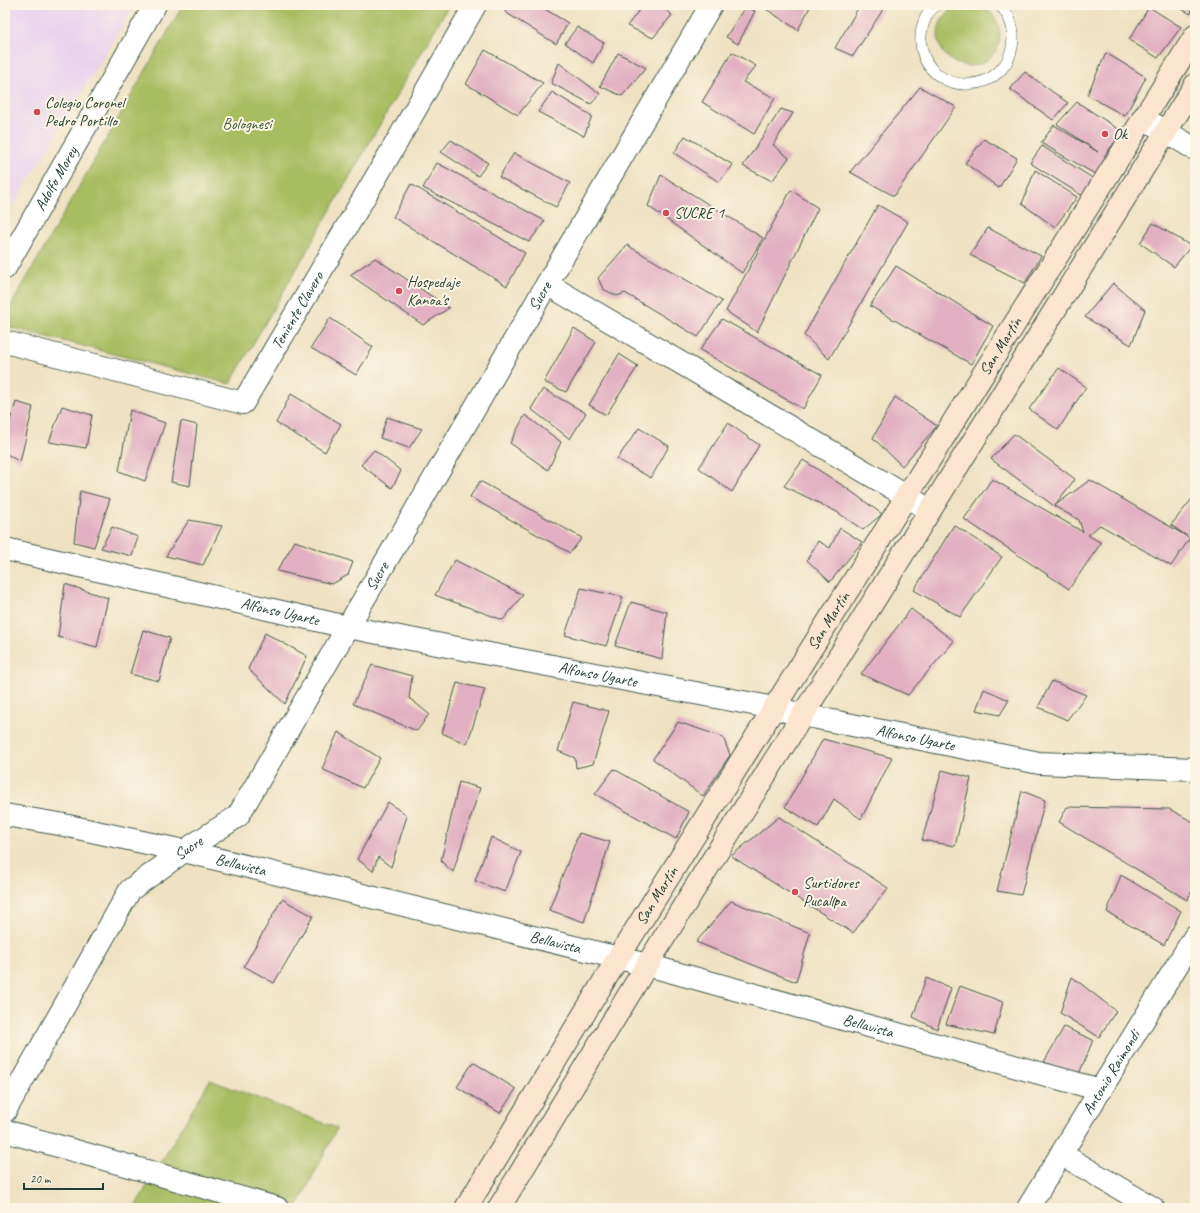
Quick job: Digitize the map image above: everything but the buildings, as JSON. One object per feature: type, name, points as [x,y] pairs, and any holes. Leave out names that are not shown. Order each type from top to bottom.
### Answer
[{"type":"main road","name":"San Martín","points":[[466,1208],[618,958],[1195,36]]},
{"type":"main road","name":"San Martín","points":[[499,1208],[646,965],[1195,85]]},
{"type":"street","name":"Adolfo Morey","points":[[5,268],[154,5]]},
{"type":"street","name":"Teniente Clavero","points":[[5,342],[243,404],[395,145],[475,5]]},
{"type":"street","name":"Sucre","points":[[5,1111],[130,890],[184,851],[238,816],[711,5]]},
{"type":"street","points":[[1143,118],[1195,149]]},
{"type":"street","points":[[547,284],[930,510]]},
{"type":"street","name":"Alfonso Ugarte","points":[[5,549],[347,627],[774,708],[1039,763],[1195,769]]},
{"type":"street","name":"Bellavista","points":[[5,815],[58,824],[184,851],[646,965],[1101,1090]]},
{"type":"street","name":"Antonio Raimondi","points":[[1028,1208],[1195,936]]},
{"type":"street","points":[[5,1131],[277,1208]]},
{"type":"street","points":[[1061,1154],[1153,1208]]},
{"type":"lane","points":[[936,5],[932,8],[924,20],[920,35],[922,50],[928,64],[939,76],[952,82],[968,85],[983,82],[996,75],[1007,63],[1013,49],[1014,34],[1010,19],[1000,5]]},
{"type":"shaded area","name":"Colegio Coronel Pedro Portillo","points":[[5,5],[135,5],[5,219]]},
{"type":"green space","points":[[963,4],[975,4],[991,13],[998,23],[1000,35],[998,47],[991,57],[975,66],[963,66],[952,61],[943,52],[938,41],[938,29],[943,18],[952,9]]},
{"type":"green space","name":"Bolognesi","points":[[183,5],[449,5],[230,384],[5,326],[5,316]]},
{"type":"green space","points":[[210,1080],[337,1128],[297,1208],[134,1208]]},
{"type":"place","name":"Colegio Coronel Pedro Portillo","points":[[37,112]]},
{"type":"place","name":"Ok","points":[[1105,134]]},
{"type":"place","name":"SUCRE 1","points":[[666,213]]},
{"type":"place","name":"Hospedaje Kanoa's","points":[[399,291]]},
{"type":"place","name":"Surtidores Pucallpa","points":[[795,892]]}]
